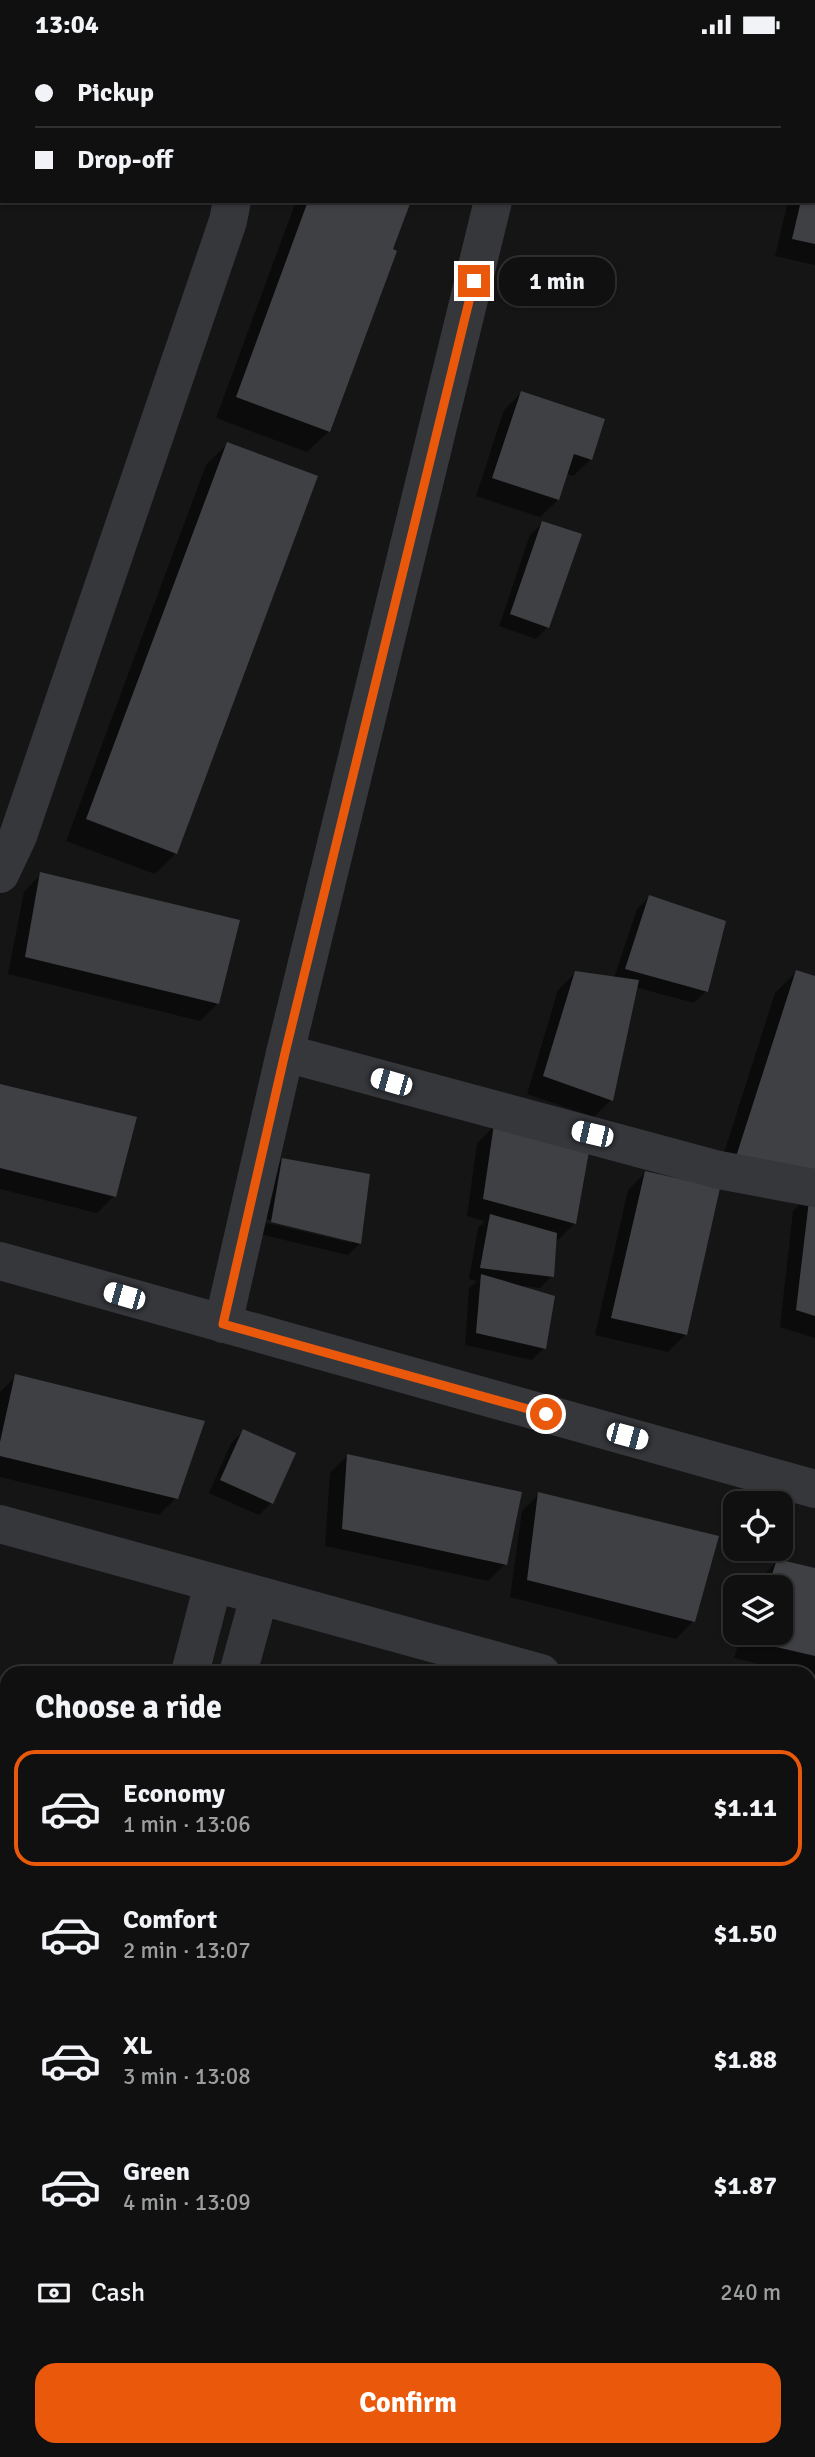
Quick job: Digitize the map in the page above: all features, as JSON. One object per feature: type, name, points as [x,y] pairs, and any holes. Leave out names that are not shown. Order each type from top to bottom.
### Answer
[{"type":"street","points":[[0,874],[18,836],[223,235],[231,203]]},
{"type":"street","points":[[223,1324],[285,1053],[493,203]]},
{"type":"street","points":[[285,1053],[719,1170],[815,1188]]},
{"type":"street","points":[[0,1261],[815,1489]]},
{"type":"street","points":[[0,1524],[515,1666]]},
{"type":"street","points":[[192,1666],[214,1584]]},
{"type":"street","points":[[240,1666],[259,1597]]},
{"type":"building","points":[[307,203],[410,203],[393,249],[397,251],[330,432],[236,397]]},
{"type":"building","points":[[801,203],[815,203],[815,244],[792,239]]},
{"type":"building","points":[[521,391],[605,419],[592,460],[574,454],[559,500],[492,478]]},
{"type":"building","points":[[227,442],[318,476],[177,854],[86,819]]},
{"type":"building","points":[[542,521],[582,534],[549,628],[510,614]]},
{"type":"building","points":[[40,872],[240,920],[219,1004],[25,957]]},
{"type":"building","points":[[649,895],[726,921],[708,992],[625,969]]},
{"type":"building","points":[[796,970],[815,976],[815,1183],[734,1163]]},
{"type":"building","points":[[575,971],[639,980],[613,1101],[543,1076]]},
{"type":"building","points":[[0,1084],[137,1117],[116,1197],[0,1168]]},
{"type":"building","points":[[494,1124],[591,1140],[576,1224],[483,1199]]},
{"type":"building","points":[[282,1158],[370,1174],[361,1244],[271,1222]]},
{"type":"building","points":[[645,1171],[720,1188],[687,1335],[611,1318]]},
{"type":"building","points":[[810,1192],[815,1193],[815,1316],[796,1310]]},
{"type":"building","points":[[490,1214],[557,1233],[554,1277],[480,1268]]},
{"type":"building","points":[[481,1274],[555,1296],[546,1349],[476,1333]]},
{"type":"building","points":[[15,1374],[205,1421],[178,1499],[0,1456],[0,1442]]},
{"type":"building","points":[[243,1429],[296,1453],[273,1504],[220,1480]]},
{"type":"building","points":[[347,1454],[522,1492],[507,1565],[342,1529]]},
{"type":"building","points":[[538,1492],[719,1536],[695,1622],[527,1580]]},
{"type":"building","points":[[776,1561],[815,1568],[815,1656],[767,1645],[793,1645],[793,1575],[772,1575]]},
{"type":"route","points":[[474,281],[285,1053],[223,1324],[546,1414]]}]
